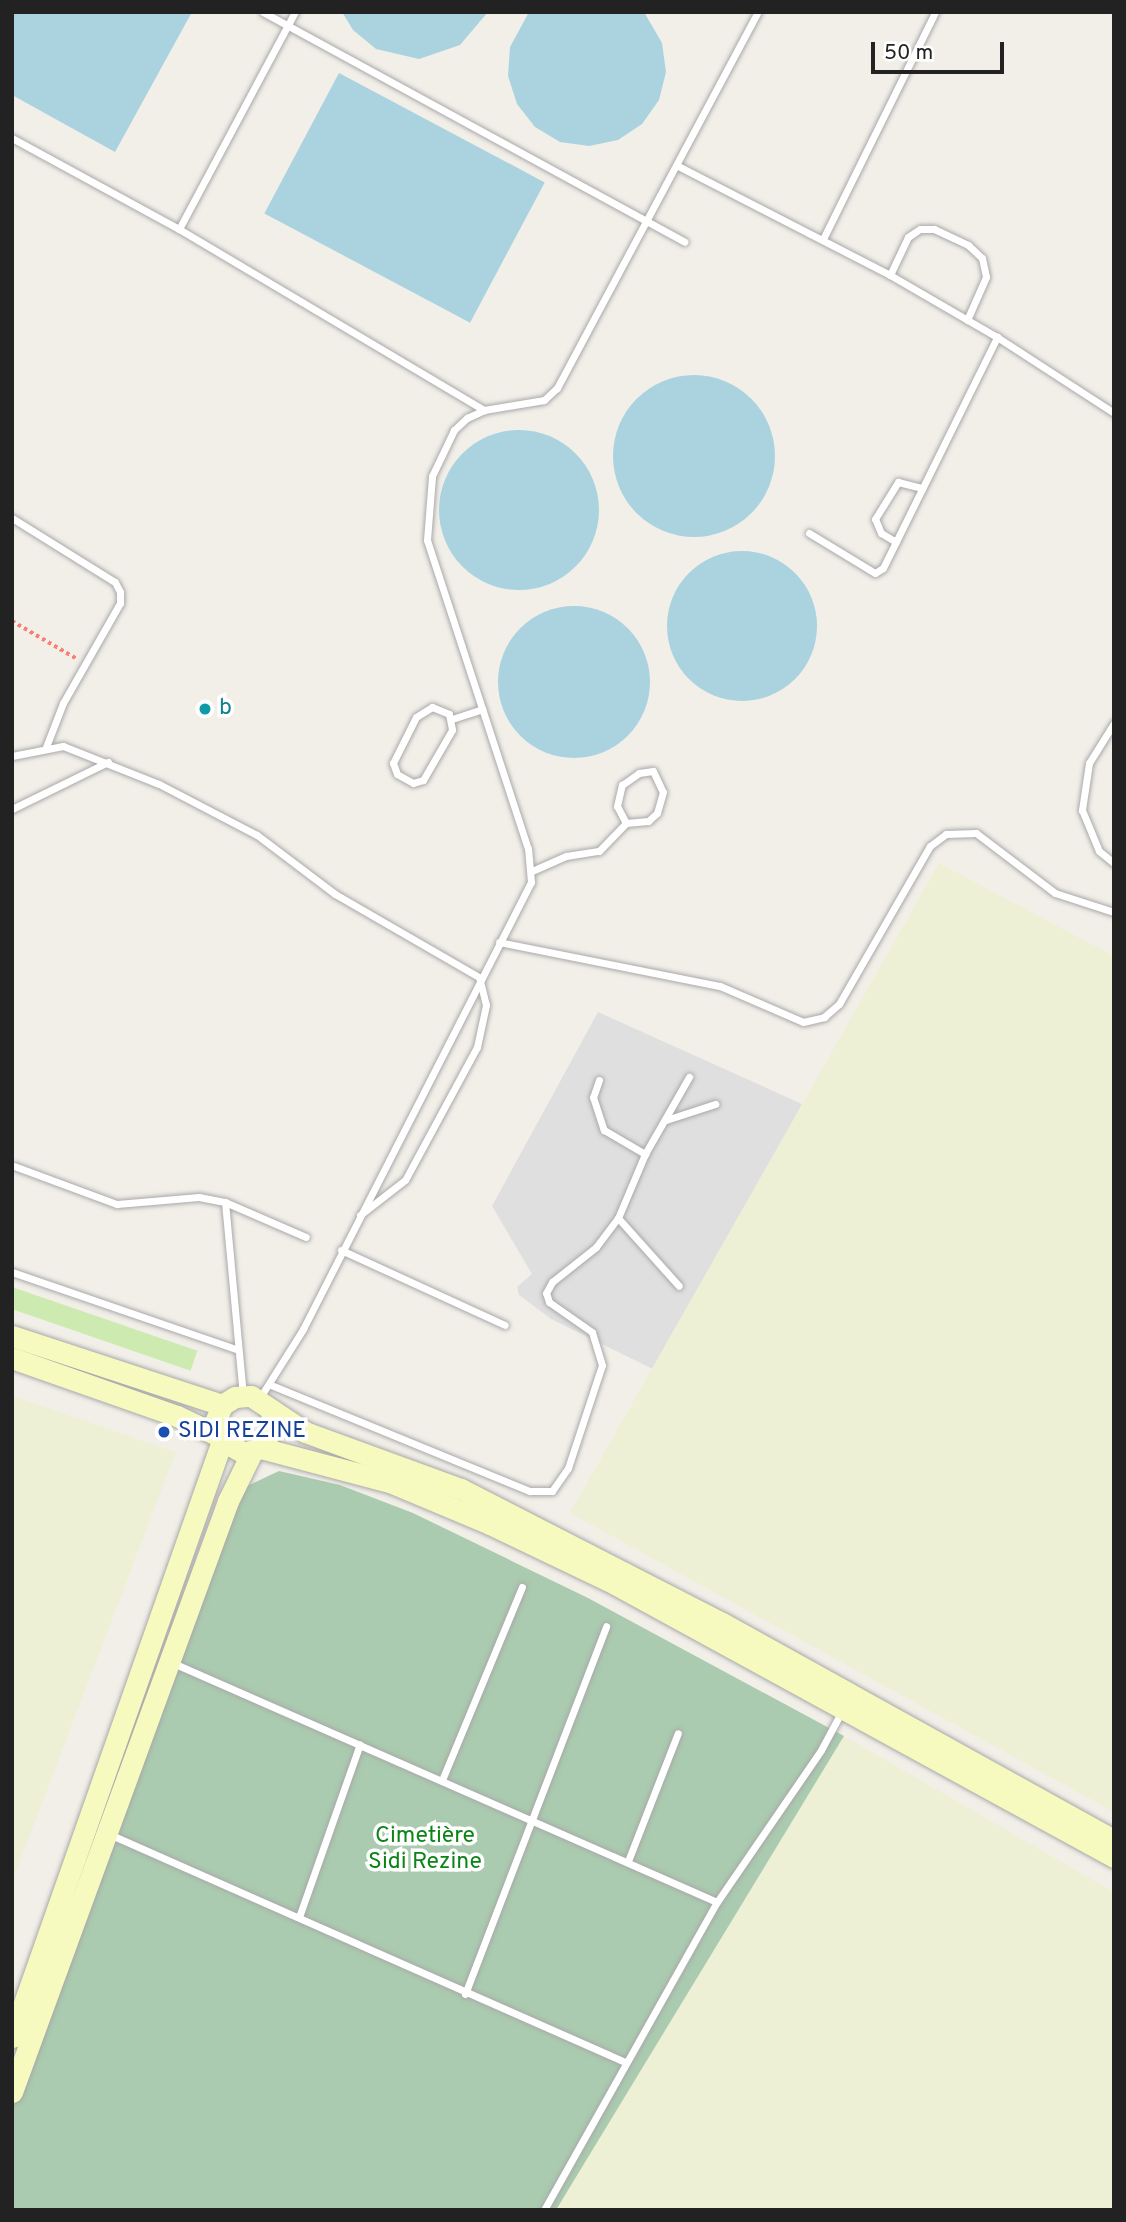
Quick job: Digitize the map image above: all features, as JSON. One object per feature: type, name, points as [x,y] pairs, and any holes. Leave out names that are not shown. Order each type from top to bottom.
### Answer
[{"type":"main road","points":[[12,1336],[222,1405],[261,1398],[305,1433],[394,1462],[508,1510],[723,1623],[1114,1840]]},
{"type":"main road","points":[[12,1358],[177,1416],[220,1439],[236,1451],[257,1450],[390,1482],[490,1524],[615,1584],[1114,1857]]},
{"type":"main road","points":[[12,2037],[169,1660],[228,1501],[257,1450],[274,1427],[261,1398]]},
{"type":"main road","points":[[12,2092],[220,1439],[216,1420],[222,1405]]},
{"type":"lane","points":[[263,12],[647,219],[684,242]]},
{"type":"lane","points":[[179,229],[295,12]]},
{"type":"lane","points":[[261,1398],[341,1250],[479,977],[527,893],[532,871],[482,709],[433,564],[427,509],[441,452],[454,430],[484,410],[544,400],[557,388],[758,12]]},
{"type":"lane","points":[[822,239],[935,12]]},
{"type":"lane","points":[[12,138],[179,229],[484,410]]},
{"type":"lane","points":[[678,166],[890,275],[997,337],[1114,414]]},
{"type":"lane","points":[[890,275],[908,237],[920,229],[934,229],[968,245],[982,258],[986,277],[967,320]]},
{"type":"lane","points":[[809,533],[875,573],[883,568],[997,337]]},
{"type":"lane","points":[[896,542],[881,533],[876,519],[898,482],[922,488]]},
{"type":"lane","points":[[12,518],[118,586],[120,603],[84,663],[46,747]]},
{"type":"lane","points":[[438,708],[452,719],[452,730],[423,780],[413,783],[397,774],[394,759],[420,712],[438,708]]},
{"type":"lane","points":[[452,719],[482,709]]},
{"type":"lane","points":[[1114,723],[1089,763],[1082,794],[1087,829],[1099,851],[1114,863]]},
{"type":"lane","points":[[12,756],[46,747],[78,749],[108,762],[257,835],[335,894],[479,977],[486,1005],[477,1046],[409,1174],[384,1201],[359,1215]]},
{"type":"lane","points":[[12,809],[108,762]]},
{"type":"lane","points":[[532,871],[566,856],[599,851],[626,823],[648,821],[657,813],[663,792],[653,771],[639,773],[622,785],[617,806],[626,823]]},
{"type":"lane","points":[[499,942],[720,986],[803,1022],[824,1017],[839,1004],[925,855],[946,834],[976,833],[1055,893],[1114,912]]},
{"type":"lane","points":[[225,1202],[236,1349],[261,1398],[530,1491],[552,1491],[568,1468],[602,1365],[592,1332],[548,1303],[546,1293],[552,1282],[596,1247],[618,1218],[645,1154],[689,1077]]},
{"type":"lane","points":[[599,1080],[593,1097],[604,1130],[645,1154]]},
{"type":"lane","points":[[665,1120],[715,1104]]},
{"type":"lane","points":[[14,1166],[117,1203],[199,1197],[225,1202],[306,1237]]},
{"type":"lane","points":[[618,1218],[679,1286]]},
{"type":"lane","points":[[341,1250],[505,1325]]},
{"type":"lane","points":[[12,1272],[236,1349]]},
{"type":"lane","points":[[442,1780],[522,1587]]},
{"type":"lane","points":[[465,1994],[535,1820],[607,1626]]},
{"type":"lane","points":[[169,1660],[718,1902]]},
{"type":"lane","points":[[544,2210],[625,2062],[718,1902],[821,1750],[843,1709]]},
{"type":"lane","points":[[628,1861],[678,1734]]},
{"type":"lane","points":[[299,1917],[360,1744]]},
{"type":"lane","points":[[97,1829],[299,1917],[465,1994],[625,2062]]},
{"type":"path","points":[[12,621],[84,663]]},
{"type":"shaded area","points":[[598,1012],[802,1104],[667,1376],[551,1319],[519,1295],[517,1287],[532,1274],[492,1206]]},
{"type":"green space","points":[[939,863],[1114,956],[1114,1812],[570,1513]]},
{"type":"green space","points":[[12,1287],[197,1351],[190,1371],[12,1309]]},
{"type":"green space","points":[[12,1396],[176,1452],[12,1882]]},
{"type":"green space","name":"Cimetière Sidi Rezine","points":[[279,1471],[340,1485],[413,1513],[588,1598],[844,1736],[556,2210],[12,2210],[12,2100],[243,1488]]},
{"type":"green space","points":[[844,1736],[1114,1892],[1114,2210],[556,2210]]},
{"type":"water","points":[[12,12],[192,12],[115,152],[12,95]]},
{"type":"water","points":[[342,12],[488,12],[460,45],[419,59],[376,49],[353,30]]},
{"type":"water","points":[[529,12],[644,12],[662,43],[666,72],[659,100],[642,124],[618,140],[589,146],[560,142],[535,127],[517,104],[508,76],[510,47]]},
{"type":"water","points":[[339,73],[545,182],[470,323],[264,213]]},
{"type":"water","points":[[694,375],[725,381],[751,399],[769,425],[775,456],[769,487],[751,513],[725,531],[694,537],[663,531],[637,513],[619,487],[613,456],[619,425],[637,399],[663,381]]},
{"type":"water","points":[[519,430],[550,436],[576,453],[593,479],[599,510],[593,541],[576,567],[550,584],[519,590],[488,584],[462,567],[445,541],[439,510],[445,479],[462,453],[488,436]]},
{"type":"water","points":[[742,551],[771,557],[795,573],[811,597],[817,626],[811,655],[795,679],[771,695],[742,701],[713,695],[689,679],[673,655],[667,626],[673,597],[689,573],[713,557]]},
{"type":"water","points":[[574,606],[603,612],[628,628],[644,653],[650,682],[644,711],[628,736],[603,752],[574,758],[545,752],[520,736],[504,711],[498,682],[504,653],[520,628],[545,612]]},
{"type":"place","name":"b","points":[[205,709]]},
{"type":"place","name":"SIDI REZINE","points":[[164,1432]]}]
